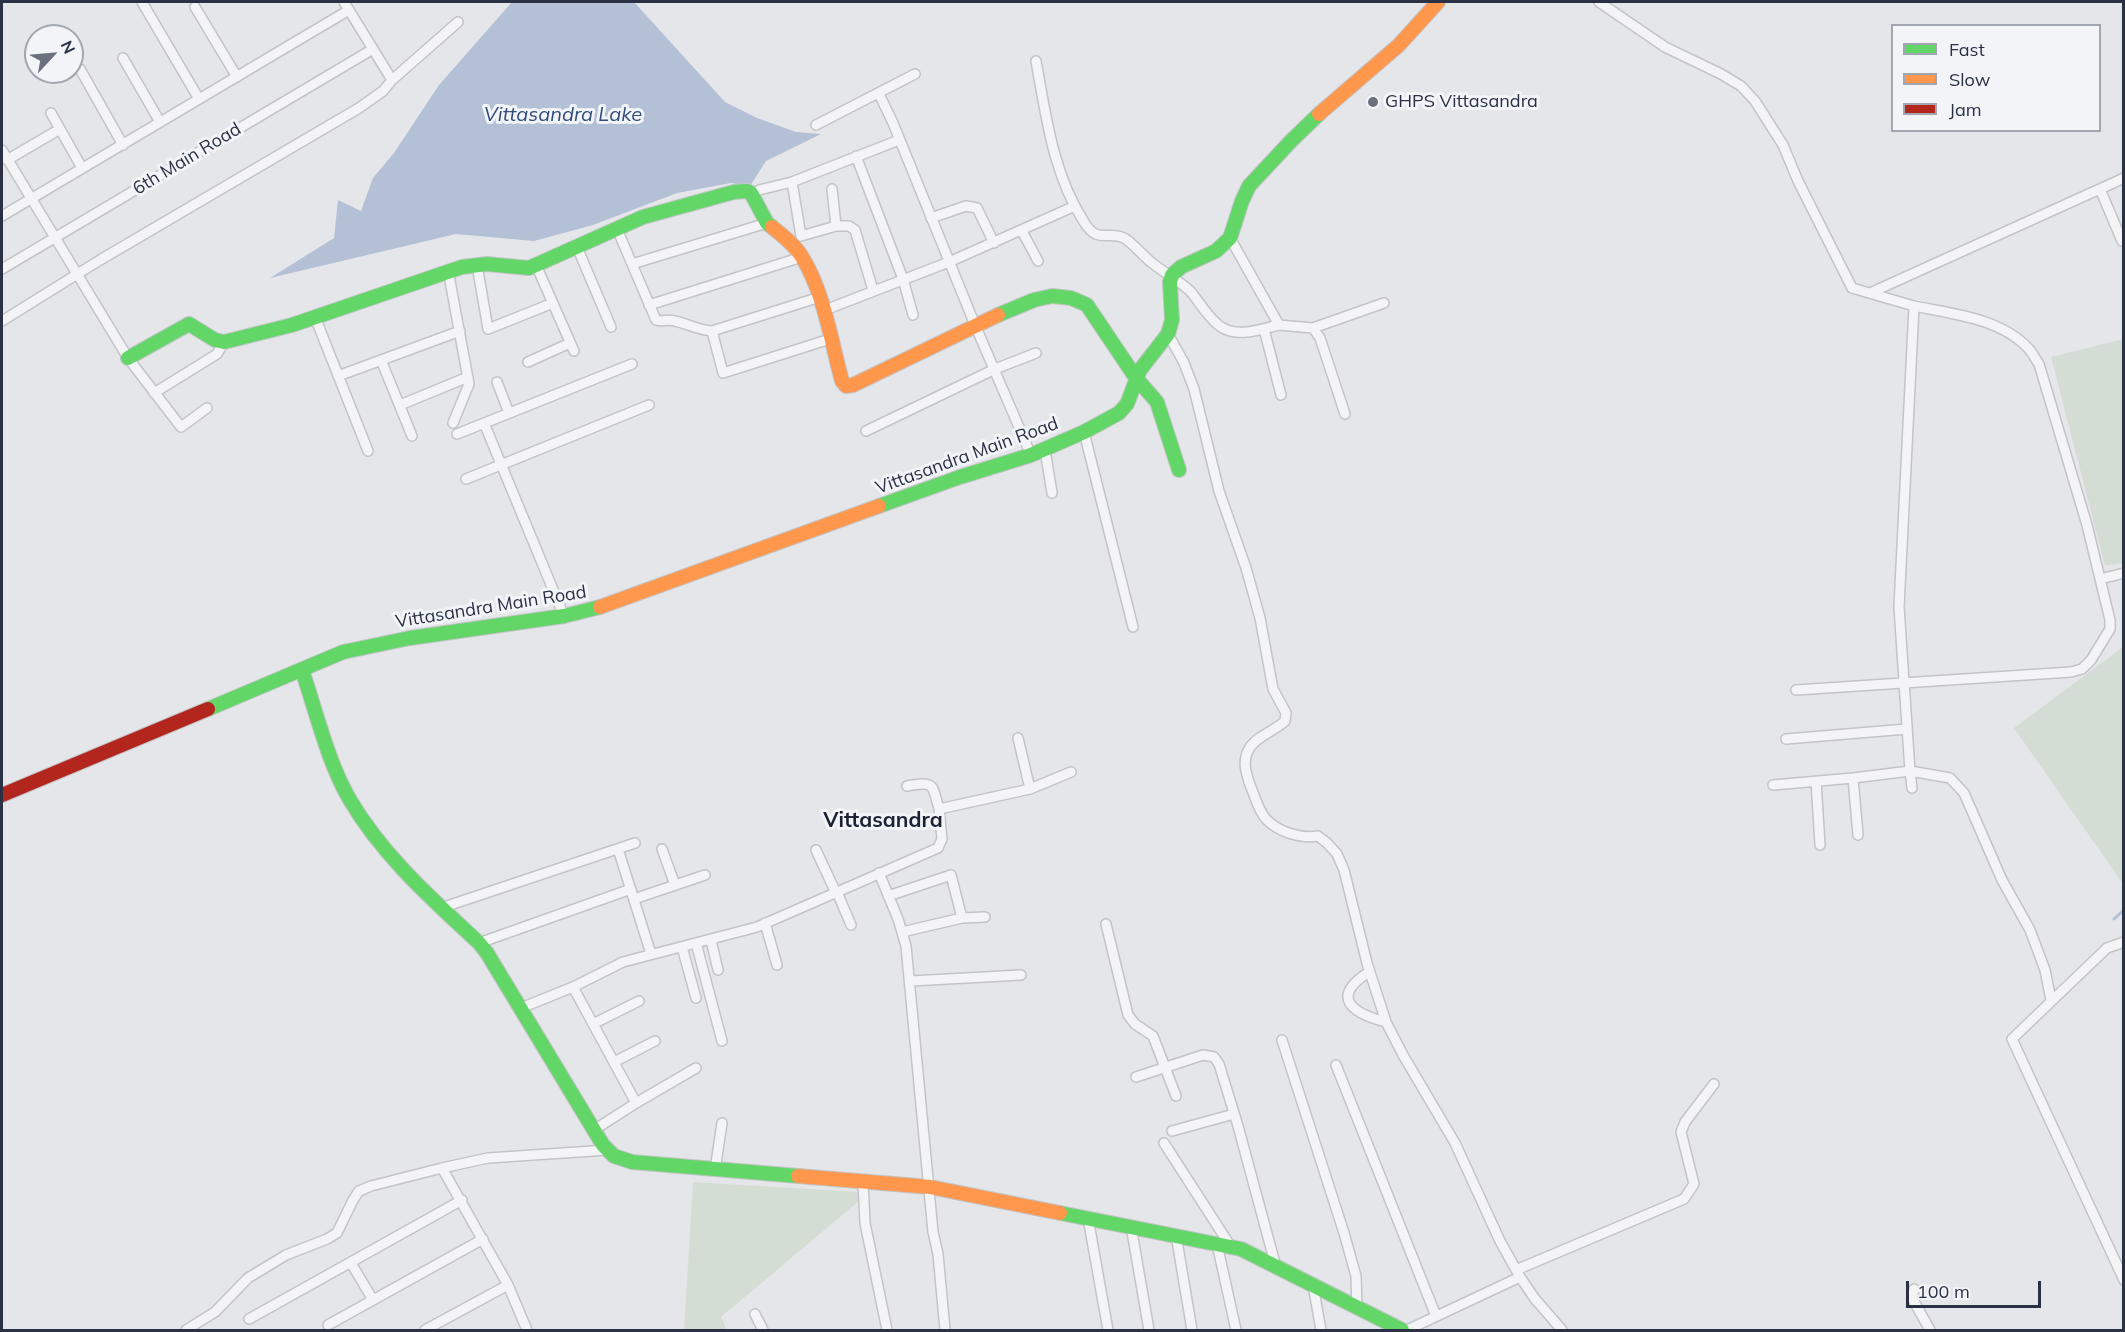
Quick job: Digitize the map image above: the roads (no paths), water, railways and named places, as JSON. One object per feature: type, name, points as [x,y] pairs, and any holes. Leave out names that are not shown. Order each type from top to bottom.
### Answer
[{"type":"street","points":[[142,2],[199,99]]},
{"type":"street","points":[[1172,275],[1181,267],[1216,251],[1230,238],[1247,190],[1281,150],[1322,110],[1382,62],[1438,2]]},
{"type":"street","points":[[1599,2],[1665,47],[1741,86],[1755,101],[1783,145],[1798,181],[1852,288],[1914,306],[1988,323],[2029,349],[2041,373],[2087,525],[2110,620],[2110,629],[2091,660],[2082,669],[2071,672],[1796,690]]},
{"type":"street","points":[[2,216],[237,77],[347,6],[392,80]]},
{"type":"street","points":[[195,7],[237,77]]},
{"type":"street","points":[[2,321],[77,274],[358,108],[383,91],[392,80],[458,22]]},
{"type":"street","name":"6th Main Road","points":[[2,269],[373,49]]},
{"type":"street","points":[[123,57],[160,122]]},
{"type":"street","points":[[1036,61],[1050,133],[1064,184],[1091,232],[1101,236],[1125,238],[1153,264],[1172,275],[1221,327],[1234,332],[1279,325],[1313,328],[1384,303]]},
{"type":"street","points":[[816,125],[915,74]]},
{"type":"street","points":[[84,76],[123,144]]},
{"type":"street","points":[[879,94],[1031,455]]},
{"type":"street","points":[[51,113],[82,168]]},
{"type":"street","points":[[7,160],[60,129]]},
{"type":"street","points":[[759,190],[792,182],[899,140]]},
{"type":"street","points":[[2,150],[128,358],[181,427],[207,408]]},
{"type":"street","points":[[856,156],[903,279],[914,315]]},
{"type":"street","points":[[1870,293],[2124,178]]},
{"type":"street","points":[[792,182],[801,236],[836,226],[849,226],[855,230],[873,290]]},
{"type":"street","points":[[832,189],[836,226]]},
{"type":"street","points":[[2100,189],[2122,241]]},
{"type":"street","points":[[128,358],[189,324],[206,336],[224,342],[248,337],[315,317],[448,270],[487,264],[522,268],[536,265],[651,214],[734,192],[747,191],[752,193],[767,223],[787,239],[802,257],[822,303],[842,381],[846,386],[975,325],[1034,300],[1052,296],[1071,298],[1087,305],[1136,378],[1157,402],[1179,470]]},
{"type":"street","points":[[931,218],[966,206],[977,208],[994,243]]},
{"type":"street","points":[[617,229],[656,320],[674,320],[699,330],[712,331],[873,290],[949,262],[1075,206]]},
{"type":"street","points":[[632,264],[767,223]]},
{"type":"street","points":[[1022,231],[1038,261]]},
{"type":"street","points":[[1230,238],[1279,325]]},
{"type":"street","points":[[577,247],[611,327]]},
{"type":"street","points":[[650,305],[802,257]]},
{"type":"street","points":[[477,265],[488,329],[553,303]]},
{"type":"street","points":[[528,362],[572,347],[536,265]]},
{"type":"street","points":[[448,270],[469,384],[453,423]]},
{"type":"street","name":"Vittasandra Main Road","points":[[2,795],[354,649],[410,638],[564,616],[605,605],[960,477],[1045,450],[1084,432],[1123,409],[1130,398],[1136,378],[1168,334],[1172,320],[1170,282],[1172,275]]},
{"type":"street","points":[[1912,788],[1899,607],[1914,306]]},
{"type":"street","points":[[315,317],[368,451]]},
{"type":"street","points":[[1264,328],[1281,395]]},
{"type":"street","points":[[1313,328],[1320,338],[1346,414]]},
{"type":"street","points":[[338,376],[460,331]]},
{"type":"street","points":[[712,331],[723,373],[830,339]]},
{"type":"street","points":[[1168,334],[1184,363],[1194,389],[1219,491],[1246,568],[1260,618],[1273,689],[1286,713],[1285,721],[1249,749],[1244,770],[1267,820],[1294,835],[1306,838],[1318,836],[1337,854],[1344,870],[1369,972],[1386,1022],[1455,1143],[1518,1274],[1535,1299],[1562,1330]]},
{"type":"street","points":[[154,393],[217,354],[224,342]]},
{"type":"street","points":[[866,431],[995,369],[1035,353]]},
{"type":"street","points":[[381,360],[412,436]]},
{"type":"street","points":[[458,434],[632,364]]},
{"type":"street","points":[[400,405],[468,377]]},
{"type":"street","points":[[496,382],[509,413]]},
{"type":"street","points":[[466,479],[649,405]]},
{"type":"street","points":[[484,423],[564,616]]},
{"type":"street","points":[[1084,432],[1133,627]]},
{"type":"street","points":[[1045,450],[1052,493]]},
{"type":"street","points":[[2100,579],[2124,573]]},
{"type":"street","points":[[302,670],[349,799],[399,866],[479,943],[492,960],[594,1130],[614,1155],[632,1162],[930,1187],[1224,1245],[1241,1249],[1402,1330]]},
{"type":"street","points":[[1786,739],[1907,729]]},
{"type":"street","points":[[1018,738],[1030,789]]},
{"type":"street","points":[[1773,785],[1910,771],[1950,778],[1964,793],[2002,880],[2030,930],[2045,970],[2051,1000]]},
{"type":"street","points":[[939,809],[1030,789],[1071,772]]},
{"type":"street","points":[[1853,778],[1858,835]]},
{"type":"street","points":[[1816,781],[1820,845]]},
{"type":"street","points":[[521,1008],[573,987],[623,962],[735,934],[765,923],[938,848],[942,839],[939,809],[933,788],[930,784],[922,783],[907,786]]},
{"type":"street","points":[[441,908],[635,843]]},
{"type":"street","points":[[618,849],[651,954]]},
{"type":"street","points":[[662,849],[675,885]]},
{"type":"street","points":[[816,850],[851,926]]},
{"type":"street","points":[[879,873],[902,932],[911,981],[933,1232],[938,1254],[945,1330]]},
{"type":"street","points":[[634,899],[705,875]]},
{"type":"street","points":[[888,896],[951,875],[962,918]]},
{"type":"street","points":[[479,943],[631,889]]},
{"type":"street","points":[[902,932],[962,918],[985,917]]},
{"type":"street","points":[[765,923],[777,965]]},
{"type":"street","points":[[1106,924],[1128,1014],[1135,1024],[1153,1036],[1176,1096]]},
{"type":"street","points":[[711,940],[718,970]]},
{"type":"street","points":[[2124,942],[2107,948],[2012,1039],[2124,1280]]},
{"type":"street","points":[[696,943],[722,1041]]},
{"type":"street","points":[[682,947],[696,998]]},
{"type":"street","points":[[1369,972],[1351,986],[1347,1000],[1351,1008],[1359,1013],[1386,1022]]},
{"type":"street","points":[[911,981],[1021,975]]},
{"type":"street","points":[[573,987],[636,1102]]},
{"type":"street","points":[[593,1024],[639,1000]]},
{"type":"street","points":[[1282,1040],[1344,1233],[1356,1276],[1357,1308]]},
{"type":"street","points":[[614,1062],[655,1041]]},
{"type":"street","points":[[1136,1077],[1203,1055],[1214,1057],[1219,1064],[1234,1114],[1276,1267]]},
{"type":"street","points":[[1336,1065],[1436,1316]]},
{"type":"street","points":[[594,1130],[636,1102],[696,1068]]},
{"type":"street","points":[[1407,1330],[1518,1274],[1684,1198],[1694,1185],[1681,1132],[1685,1122],[1714,1084]]},
{"type":"street","points":[[1172,1131],[1234,1114]]},
{"type":"street","points":[[715,1170],[722,1122]]},
{"type":"street","points":[[1164,1143],[1224,1245],[1236,1330]]},
{"type":"street","points":[[186,1330],[215,1312],[248,1278],[286,1255],[337,1233],[359,1191],[371,1186],[488,1158],[608,1150]]},
{"type":"street","points":[[442,1168],[508,1285],[526,1330]]},
{"type":"street","points":[[863,1182],[865,1223],[887,1330]]},
{"type":"street","points":[[249,1319],[462,1200]]},
{"type":"street","points":[[1089,1218],[1108,1330]]},
{"type":"street","points":[[1131,1226],[1149,1330]]},
{"type":"street","points":[[1176,1235],[1192,1330]]},
{"type":"street","points":[[328,1325],[483,1239]]},
{"type":"street","points":[[351,1263],[373,1300]]},
{"type":"street","points":[[425,1330],[508,1285]]},
{"type":"street","points":[[1313,1286],[1321,1330]]},
{"type":"street","points":[[1914,1289],[1912,1298],[1930,1330]]},
{"type":"street","points":[[754,1314],[763,1330]]},
{"type":"water","name":"Vittasandra Lake","points":[[512,2],[634,2],[725,102],[757,118],[796,132],[821,134],[766,161],[750,186],[731,183],[677,193],[593,225],[534,241],[456,234],[270,278],[334,238],[338,200],[361,211],[373,178],[394,153],[439,85]]},
{"type":"waterway","points":[[2114,919],[2124,910]]},
{"type":"place","name":"GHPS Vittasandra","points":[[1373,102]]},
{"type":"district","name":"Vittasandra","points":[[883,821]]}]
